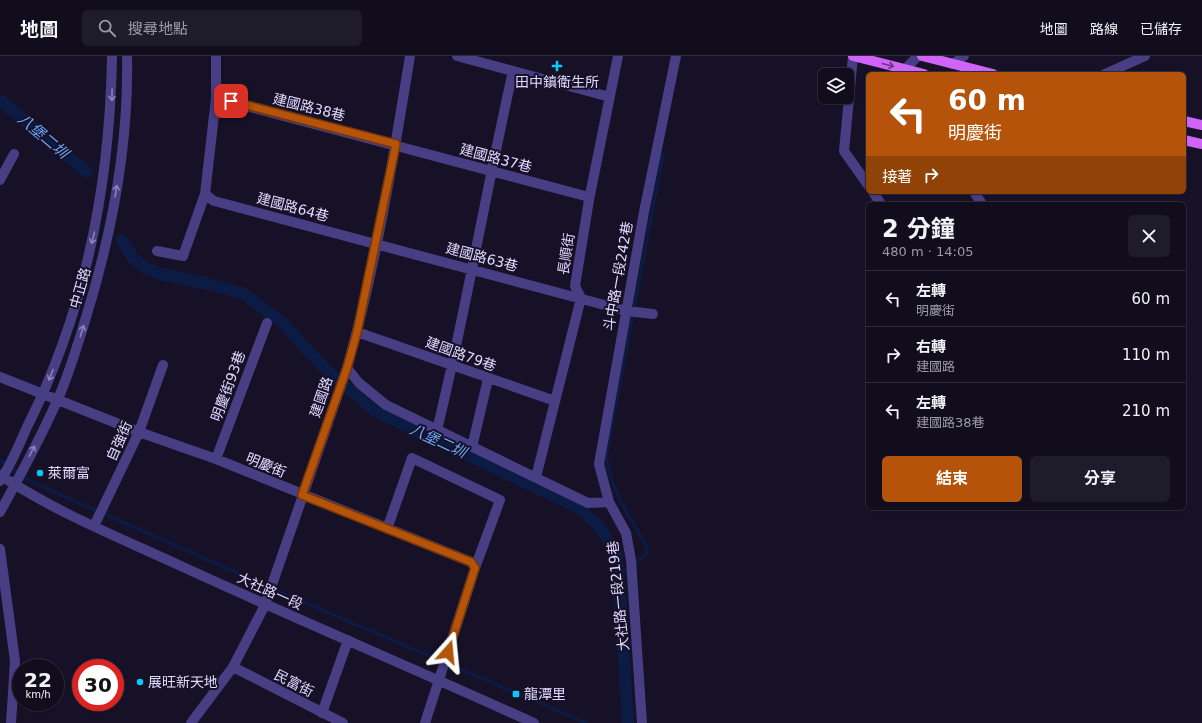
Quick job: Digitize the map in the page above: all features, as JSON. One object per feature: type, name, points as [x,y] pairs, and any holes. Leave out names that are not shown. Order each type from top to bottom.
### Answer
[{"type":"main road","points":[[853,56],[904,72]]},
{"type":"main road","points":[[922,56],[985,72]]},
{"type":"main road","points":[[1186,121],[1202,125]]},
{"type":"main road","points":[[1186,140],[1202,144]]},
{"type":"street","name":"中正路","points":[[1,478],[43,395],[70,322],[86,266],[99,206],[111,108],[112,56]]},
{"type":"street","name":"中正路","points":[[0,512],[15,486],[58,400],[94,293],[113,209],[122,155],[126,118],[127,56]]},
{"type":"street","points":[[157,251],[183,256],[205,194],[216,98],[216,56]]},
{"type":"street","name":"建國路","points":[[191,723],[233,667],[265,605],[347,368],[357,332],[396,144],[410,56]]},
{"type":"street","points":[[457,56],[610,97]]},
{"type":"street","name":"長順街","points":[[536,477],[581,298],[575,286],[589,196],[618,56]]},
{"type":"street","name":"斗中路一段242巷","points":[[609,502],[599,464],[644,212],[676,56]]},
{"type":"street","points":[[853,56],[844,151],[866,182]]},
{"type":"street","points":[[904,72],[918,56]]},
{"type":"street","points":[[953,64],[964,56]]},
{"type":"street","points":[[1110,72],[1146,56]]},
{"type":"street","points":[[437,430],[453,366],[490,172],[513,71]]},
{"type":"street","name":"建國路38巷","points":[[216,98],[396,144]]},
{"type":"street","name":"建國路37巷","points":[[396,144],[490,172],[589,196]]},
{"type":"street","points":[[0,180],[14,154]]},
{"type":"street","name":"建國路64巷","points":[[205,194],[214,201],[376,243]]},
{"type":"street","points":[[99,206],[113,209]]},
{"type":"street","name":"建國路63巷","points":[[376,243],[627,310],[653,314]]},
{"type":"street","name":"明慶街93巷","points":[[216,459],[267,323]]},
{"type":"street","name":"建國路79巷","points":[[357,332],[488,379],[555,401]]},
{"type":"street","name":"自強街","points":[[94,526],[139,432],[164,365]]},
{"type":"street","points":[[347,368],[359,383],[386,405],[588,503],[609,502]]},
{"type":"street","name":"明慶街","points":[[0,377],[139,432],[216,459],[471,562],[475,568]]},
{"type":"street","points":[[472,447],[488,379]]},
{"type":"street","points":[[387,529],[412,458],[500,500],[475,568],[425,723]]},
{"type":"street","name":"大社路一段","points":[[1,478],[94,526],[265,605],[440,680],[534,723]]},
{"type":"street","name":"大社路一段219巷","points":[[609,502],[626,533],[631,560],[642,723]]},
{"type":"street","points":[[0,549],[15,661],[7,718]]},
{"type":"street","points":[[322,713],[348,640]]},
{"type":"street","name":"民富街","points":[[233,667],[343,723]]},
{"type":"waterway","name":"八堡二圳","points":[[0,100],[87,172]]},
{"type":"waterway","points":[[619,575],[646,555],[647,547],[617,492],[608,469],[606,457],[663,154]]},
{"type":"waterway","name":"八堡二圳","points":[[122,240],[132,257],[144,267],[161,274],[205,283],[244,294],[284,324],[326,370],[375,411],[579,508],[601,528],[617,557],[628,723]]},
{"type":"waterway","points":[[0,460],[34,483],[301,601],[587,723]]},
{"type":"place","name":"田中鎮衛生所","points":[[557,66]]},
{"type":"place","name":"萊爾富","points":[[40,473]]},
{"type":"place","name":"展旺新天地","points":[[140,682]]},
{"type":"place","name":"龍潭里","points":[[516,694]]},
{"type":"route","points":[[231,101],[396,144],[357,332],[347,368],[302,495],[471,562],[475,568],[448,652]]}]
